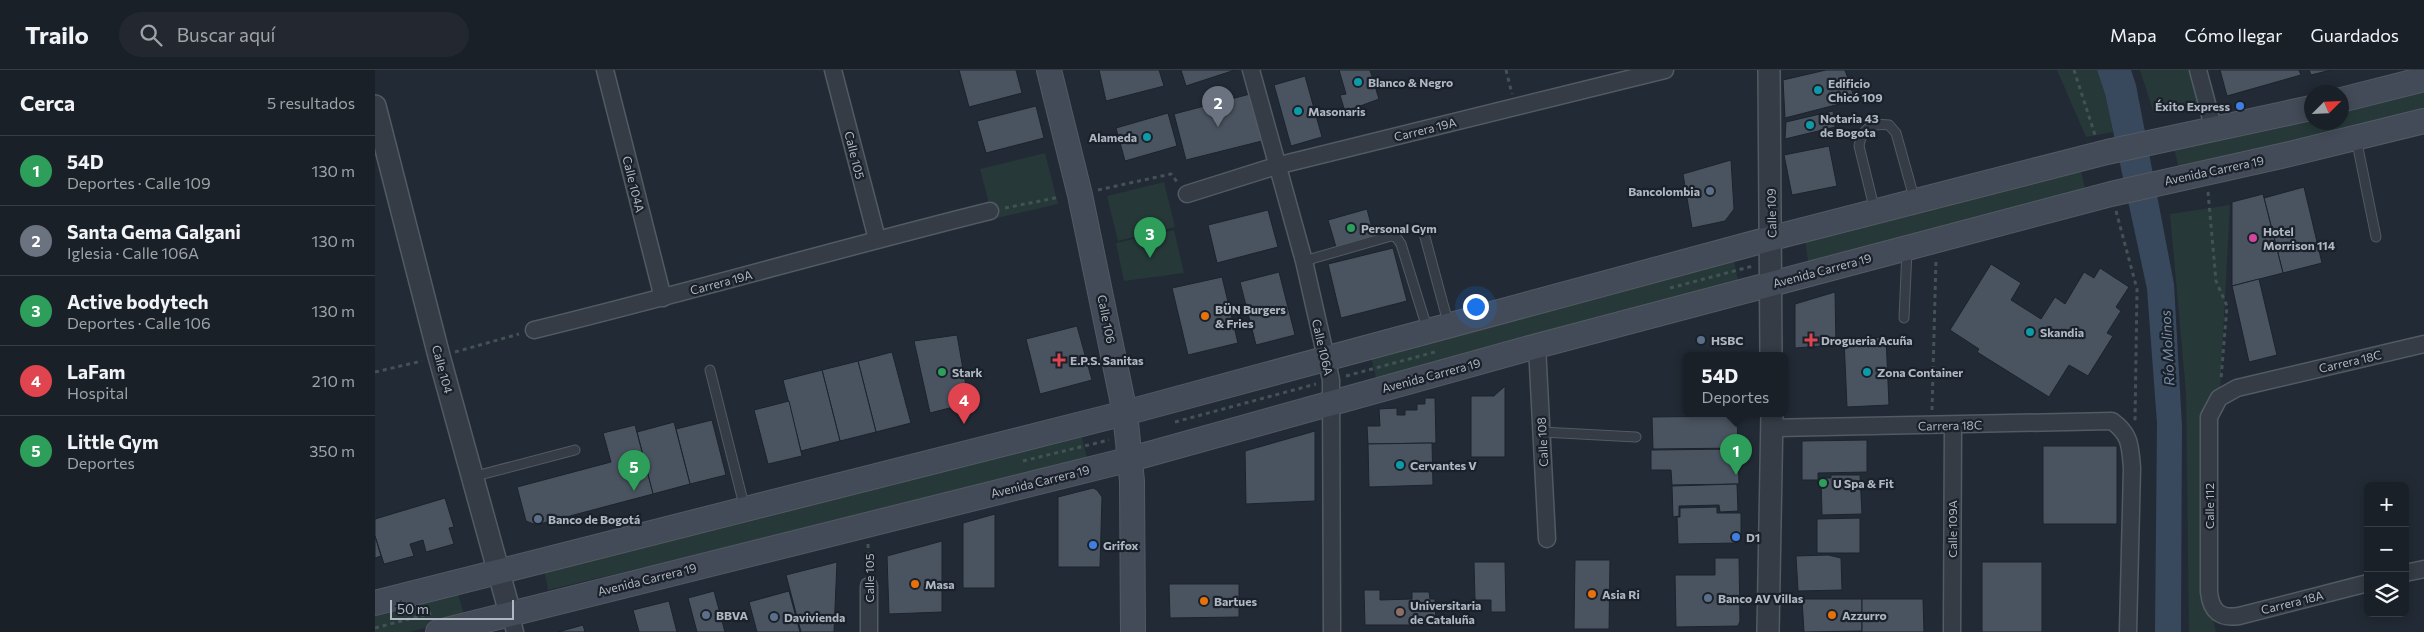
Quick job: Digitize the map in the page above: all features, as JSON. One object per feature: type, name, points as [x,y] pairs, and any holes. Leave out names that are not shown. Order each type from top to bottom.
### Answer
[{"type":"main road","name":"Calle 106","points":[[1049,70],[1081,195],[1127,424],[1131,459],[1133,632]]},
{"type":"main road","points":[[2349,98],[2424,79]]},
{"type":"main road","name":"Avenida Carrera 19","points":[[375,603],[745,509],[1127,424],[1329,381],[1537,346],[1771,261],[1875,212],[2104,153],[2304,110]]},
{"type":"main road","name":"Avenida Carrera 19","points":[[438,632],[513,622],[869,524],[1131,459],[1329,381],[1438,329],[1771,261],[1907,248],[2117,192],[2424,121]]},
{"type":"street","name":"Calle 104A","points":[[605,70],[663,298]]},
{"type":"street","name":"Calle 105","points":[[833,70],[877,239]]},
{"type":"street","name":"Calle 106A","points":[[1251,70],[1276,166],[1304,261],[1329,381],[1332,632]]},
{"type":"street","name":"Carrera 19A","points":[[1187,194],[1276,166],[1665,70]]},
{"type":"street","name":"Calle 109","points":[[1769,70],[1771,352]]},
{"type":"street","points":[[2198,70],[2214,130]]},
{"type":"street","name":"Calle 104","points":[[375,106],[472,477],[513,622]]},
{"type":"street","name":"Carrera 19A","points":[[533,330],[663,298],[877,239],[990,211]]},
{"type":"street","name":"Carrera 18C","points":[[2219,398],[2237,388],[2424,344]]},
{"type":"street","name":"Calle 108","points":[[1537,346],[1547,539]]},
{"type":"street","name":"Calle 112","points":[[2217,614],[2210,603],[2209,592],[2209,417],[2219,398]]},
{"type":"street","name":"Carrera 18C","points":[[1772,421],[1953,426],[2096,420],[2112,421],[2130,428]]},
{"type":"street","points":[[1768,632],[1772,421]]},
{"type":"street","name":"Calle 109A","points":[[1952,632],[1953,426]]},
{"type":"street","points":[[2128,632],[2132,468],[2130,428]]},
{"type":"street","points":[[2409,572],[2424,569]]},
{"type":"street","name":"Carrera 18A","points":[[2217,614],[2228,618],[2239,616],[2364,584]]},
{"type":"street","name":"Calle 105","points":[[869,586],[869,632]]},
{"type":"lane","points":[[1875,212],[1859,146],[1861,135],[1868,127],[1878,124],[1889,125],[1896,134],[1915,202]]},
{"type":"lane","points":[[2356,138],[2377,237]]},
{"type":"lane","points":[[1304,261],[1391,236],[1396,237],[1401,244],[1413,279],[1438,329]]},
{"type":"lane","points":[[1425,236],[1438,329]]},
{"type":"lane","points":[[1905,318],[1907,248]]},
{"type":"lane","points":[[710,370],[745,509]]},
{"type":"lane","points":[[1542,432],[1636,436]]},
{"type":"lane","points":[[472,477],[575,450]]},
{"type":"path","points":[[1506,70],[1515,106]]},
{"type":"path","points":[[2074,70],[2104,153]]},
{"type":"path","points":[[2207,186],[2216,282],[2227,306],[2219,398]]},
{"type":"path","points":[[2117,192],[2137,289],[2130,428]]},
{"type":"path","points":[[1932,426],[1936,251]]},
{"type":"path","points":[[1661,291],[1771,261]]},
{"type":"path","points":[[452,352],[533,330]]},
{"type":"path","points":[[1167,424],[1443,350]]},
{"type":"path","points":[[375,372],[422,361]]},
{"type":"path","points":[[1084,446],[1127,424]]},
{"type":"path","name":"Calle 105","points":[[869,524],[869,586]]},
{"type":"shaded area","points":[[2057,70],[2097,70],[2105,94],[2113,132],[2086,137]]},
{"type":"shaded area","points":[[2140,70],[2192,70],[2202,108],[2154,114]]},
{"type":"shaded area","points":[[2424,88],[2424,115],[2179,170],[2174,148],[2304,120],[2304,130],[2349,130],[2349,108]]},
{"type":"shaded area","points":[[1045,153],[1058,204],[993,219],[980,169]]},
{"type":"shaded area","points":[[2080,168],[2086,192],[1808,262],[1805,238]]},
{"type":"shaded area","points":[[1164,182],[1175,227],[1118,241],[1107,196]]},
{"type":"shaded area","points":[[2230,205],[2220,391],[2204,409],[2208,599],[2216,632],[2189,632],[2186,393],[2170,214]]},
{"type":"shaded area","points":[[1174,230],[1184,273],[1124,281],[1116,243]]},
{"type":"shaded area","points":[[1734,261],[1739,284],[1376,378],[1371,356]]},
{"type":"shaded area","points":[[1081,434],[1088,461],[548,590],[544,569]]},
{"type":"shaded area","points":[[457,591],[465,618],[409,632],[375,632],[375,613]]},
{"type":"water","name":"Río Molinos","points":[[2097,70],[2131,70],[2136,85],[2174,284],[2182,426],[2181,632],[2155,632],[2157,423],[2147,289],[2105,94]]},
{"type":"building","points":[[959,70],[1016,70],[1022,93],[969,107]]},
{"type":"building","name":"Alameda","points":[[1099,70],[1159,70],[1164,86],[1106,101]]},
{"type":"building","points":[[1181,70],[1235,70],[1186,86]]},
{"type":"building","name":"Blanco & Negro","points":[[1339,70],[1370,70],[1379,99],[1352,109],[1353,113],[1346,115],[1340,95],[1346,94]]},
{"type":"building","name":"Edificio Chicó 109","points":[[1826,70],[1845,70],[1855,100],[1785,118],[1783,80]]},
{"type":"building","points":[[2220,70],[2299,70],[2301,75],[2227,96]]},
{"type":"building","points":[[2309,70],[2331,70],[2311,75]]},
{"type":"building","name":"Masonaris","points":[[1305,76],[1322,137],[1291,146],[1274,85]]},
{"type":"building","points":[[1250,94],[1262,141],[1186,160],[1174,114]]},
{"type":"building","points":[[1036,106],[1044,138],[986,153],[977,121]]},
{"type":"building","name":"Notaria 43 de Bogota","points":[[1833,111],[1835,127],[1785,139],[1786,122]]},
{"type":"building","name":"Alameda","points":[[1168,113],[1177,146],[1125,161],[1116,128]]},
{"type":"building","points":[[1829,146],[1837,186],[1792,195],[1784,155]]},
{"type":"building","name":"Bancolombia","points":[[1731,160],[1734,209],[1725,221],[1692,228],[1683,174]]},
{"type":"building","points":[[2304,187],[2322,263],[2283,273],[2264,198]]},
{"type":"building","name":"Hotel Morrison 114","points":[[2263,194],[2283,273],[2232,286],[2232,202]]},
{"type":"building","name":"Personal Gym","points":[[1367,209],[1374,236],[1336,247],[1328,220]]},
{"type":"building","points":[[1268,210],[1278,247],[1217,263],[1208,225]]},
{"type":"building","points":[[1393,248],[1407,301],[1341,318],[1328,264]]},
{"type":"building","name":"Skandia","points":[[1991,264],[2021,283],[2011,300],[2041,319],[2055,297],[2065,304],[2084,272],[2094,278],[2100,268],[2129,287],[2116,307],[2121,311],[2107,333],[2113,336],[2088,376],[2069,365],[2049,397],[1977,352],[1979,349],[1950,330]]},
{"type":"building","points":[[1279,272],[1295,335],[1256,345],[1240,282]]},
{"type":"building","name":"BÜN Burgers & Fries","points":[[1222,277],[1238,343],[1188,355],[1172,288]]},
{"type":"building","points":[[2259,279],[2277,355],[2249,362],[2232,286]]},
{"type":"building","points":[[1835,292],[1836,345],[1795,348],[1795,304]]},
{"type":"building","name":"E.P.S. Sanitas","points":[[1077,326],[1092,380],[1040,394],[1026,339]]},
{"type":"building","name":"Stark","points":[[957,335],[969,403],[930,413],[914,341]]},
{"type":"building","name":"Zona Container","points":[[1886,337],[1889,405],[1847,407],[1844,339]]},
{"type":"building","points":[[892,352],[911,423],[876,432],[858,361]]},
{"type":"building","points":[[858,361],[876,432],[840,441],[822,370]]},
{"type":"building","points":[[822,370],[840,441],[801,451],[783,380]]},
{"type":"building","points":[[1505,386],[1505,457],[1471,457],[1471,396],[1494,396]]},
{"type":"building","points":[[1425,398],[1435,398],[1436,443],[1368,444],[1367,426],[1380,426],[1379,409],[1397,408],[1397,415],[1405,415],[1405,410],[1417,410],[1417,404],[1425,404]]},
{"type":"building","points":[[789,401],[802,456],[768,464],[754,410]]},
{"type":"building","points":[[1652,417],[1737,417],[1738,448],[1653,449]]},
{"type":"building","points":[[712,420],[726,475],[690,484],[676,429]]},
{"type":"building","points":[[674,422],[690,484],[653,494],[637,432]]},
{"type":"building","points":[[635,425],[653,494],[536,525],[526,521],[517,487],[611,462],[603,433]]},
{"type":"building","points":[[1315,431],[1315,501],[1246,504],[1245,451]]},
{"type":"building","points":[[1867,440],[1867,472],[1818,473],[1818,480],[1802,480],[1802,441]]},
{"type":"building","name":"Cervantes V","points":[[1432,443],[1433,485],[1369,487],[1368,444]]},
{"type":"building","points":[[2043,446],[2117,446],[2117,524],[2043,524]]},
{"type":"building","points":[[1738,449],[1739,484],[1672,485],[1671,470],[1651,470],[1651,450]]},
{"type":"building","points":[[1831,475],[1860,475],[1862,514],[1822,515],[1821,478],[1831,478]]},
{"type":"building","points":[[1737,484],[1738,511],[1720,512],[1719,505],[1679,506],[1679,516],[1673,517],[1672,486]]},
{"type":"building","points":[[1093,488],[1102,497],[1100,567],[1058,567],[1058,497]]},
{"type":"building","points":[[445,498],[454,527],[449,528],[454,544],[426,552],[423,540],[410,544],[414,556],[384,564],[375,536],[375,519]]},
{"type":"building","points":[[1717,507],[1717,513],[1741,513],[1741,540],[1736,543],[1678,544],[1677,517],[1680,517],[1680,508]]},
{"type":"building","points":[[995,514],[995,588],[963,588],[963,523]]},
{"type":"building","points":[[1860,518],[1860,553],[1817,553],[1817,519]]},
{"type":"building","points":[[375,536],[381,556],[375,558]]},
{"type":"building","name":"Masa","points":[[942,541],[942,612],[889,614],[887,556]]},
{"type":"building","points":[[1828,555],[1841,558],[1842,590],[1798,591],[1796,556]]},
{"type":"building","name":"Banco AV Villas","points":[[1715,558],[1739,558],[1740,621],[1738,626],[1676,627],[1675,575],[1715,575]]},
{"type":"building","name":"Asia Ri","points":[[1575,560],[1610,560],[1609,629],[1574,629]]},
{"type":"building","points":[[837,562],[834,632],[801,632],[786,575]]},
{"type":"building","points":[[1474,562],[1505,562],[1506,612],[1491,612],[1491,600],[1475,600]]},
{"type":"building","points":[[1982,562],[2042,562],[2042,632],[1982,632]]},
{"type":"building","name":"Bartues","points":[[1169,584],[1239,584],[1239,617],[1170,618]]},
{"type":"building","name":"Universitaria de Cataluña","points":[[1364,590],[1380,590],[1380,600],[1412,599],[1412,592],[1429,592],[1430,599],[1435,599],[1436,625],[1365,625]]},
{"type":"building","name":"BBVA","points":[[714,591],[725,632],[697,632],[688,598]]},
{"type":"building","name":"Davivienda","points":[[789,591],[800,632],[757,632],[749,602]]},
{"type":"building","name":"Azzurro","points":[[1802,599],[1862,599],[1862,631],[1804,632]]},
{"type":"building","points":[[1862,599],[1923,599],[1924,632],[1862,632]]},
{"type":"building","points":[[669,601],[677,632],[639,632],[633,610]]},
{"type":"building","points":[[583,625],[585,632],[558,632]]},
{"type":"place","name":"Blanco & Negro","points":[[1358,82]]},
{"type":"place","name":"Edificio Chicó 109","points":[[1818,90]]},
{"type":"place","name":"Éxito Express","points":[[2240,106]]},
{"type":"place","name":"Masonaris","points":[[1298,111]]},
{"type":"place","name":"Notaria 43 de Bogota","points":[[1810,125]]},
{"type":"place","name":"Santa Gema Galgani","points":[[1218,127]]},
{"type":"place","name":"Alameda","points":[[1147,137]]},
{"type":"place","name":"Bancolombia","points":[[1710,191]]},
{"type":"place","name":"Personal Gym","points":[[1351,228]]},
{"type":"place","name":"Hotel Morrison 114","points":[[2253,238]]},
{"type":"place","name":"Active bodytech","points":[[1150,258]]},
{"type":"place","name":"BÜN Burgers & Fries","points":[[1205,316]]},
{"type":"place","name":"Skandia","points":[[2030,332]]},
{"type":"place","name":"HSBC","points":[[1701,340]]},
{"type":"place","name":"Drogueria Acuña","points":[[1811,340]]},
{"type":"place","name":"E.P.S. Sanitas","points":[[1059,360]]},
{"type":"place","name":"Stark","points":[[942,372]]},
{"type":"place","name":"Zona Container","points":[[1867,372]]},
{"type":"place","name":"LaFam","points":[[964,424]]},
{"type":"place","name":"Cervantes V","points":[[1400,465]]},
{"type":"place","name":"54D","points":[[1736,475]]},
{"type":"place","name":"U Spa & Fit","points":[[1823,483]]},
{"type":"place","name":"Little Gym","points":[[634,491]]},
{"type":"place","name":"Banco de Bogotá","points":[[538,519]]},
{"type":"place","name":"D1","points":[[1736,537]]},
{"type":"place","name":"Grifox","points":[[1093,545]]},
{"type":"place","name":"Masa","points":[[915,584]]},
{"type":"place","name":"Asia Ri","points":[[1592,594]]},
{"type":"place","name":"Banco AV Villas","points":[[1708,598]]},
{"type":"place","name":"Bartues","points":[[1204,601]]},
{"type":"place","name":"Universitaria de Cataluña","points":[[1400,612]]},
{"type":"place","name":"BBVA","points":[[706,615]]},
{"type":"place","name":"Azzurro","points":[[1832,615]]},
{"type":"place","name":"Davivienda","points":[[774,617]]}]
